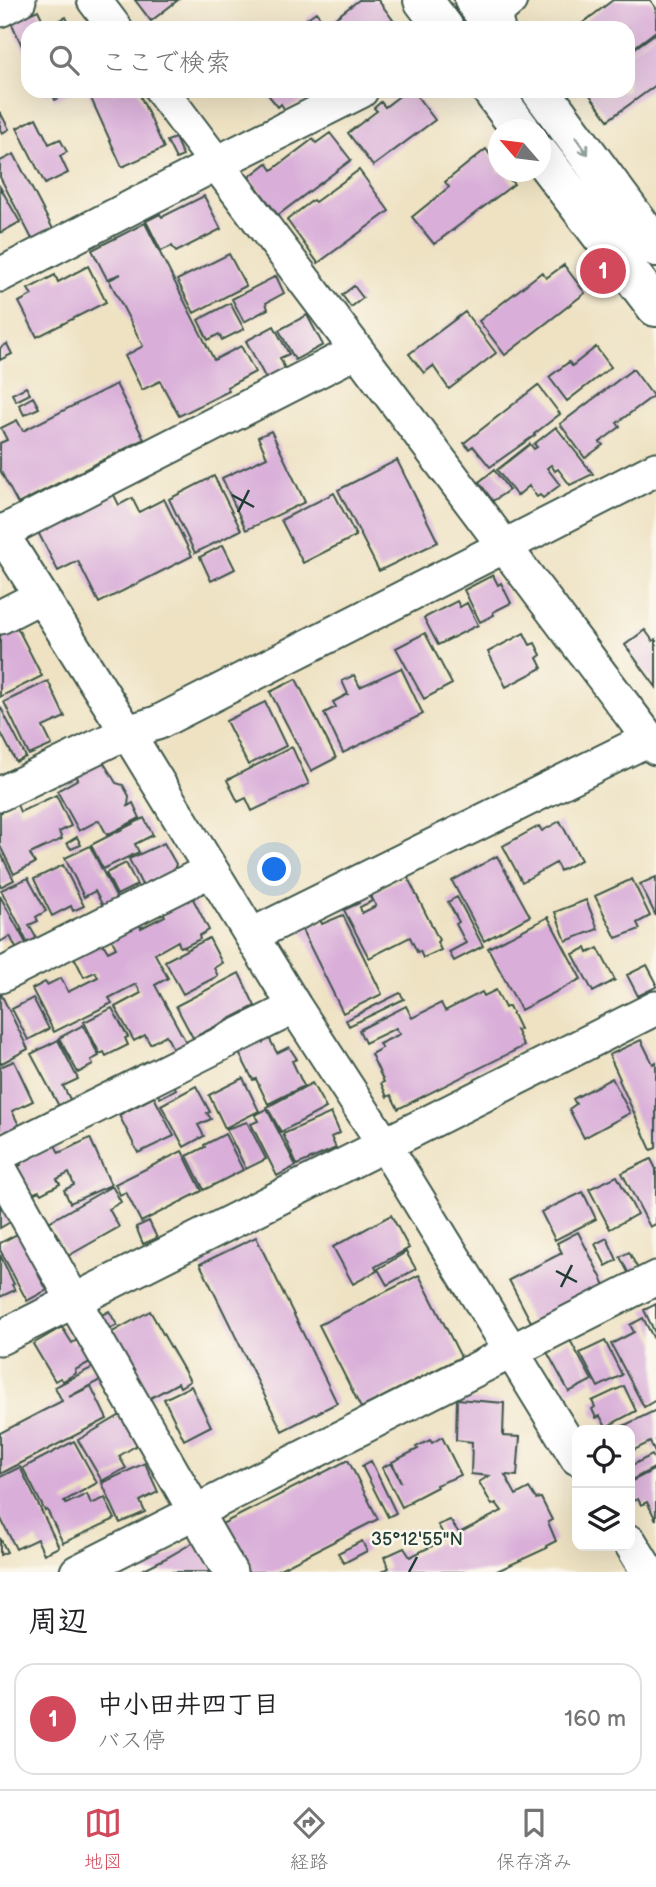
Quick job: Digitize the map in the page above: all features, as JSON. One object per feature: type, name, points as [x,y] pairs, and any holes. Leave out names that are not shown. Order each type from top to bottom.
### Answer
[{"type":"street","points":[[0,10],[19,0]]},
{"type":"street","points":[[94,0],[110,21]]},
{"type":"street","points":[[423,0],[439,21]]},
{"type":"street","points":[[167,98],[652,744],[252,935]]},
{"type":"street","points":[[0,275],[347,98]]},
{"type":"street","points":[[497,98],[514,119]]},
{"type":"street","points":[[546,98],[656,247]]},
{"type":"street","points":[[551,168],[656,307]]},
{"type":"street","points":[[357,351],[1,532],[572,1450]]},
{"type":"street","points":[[0,794],[127,732],[157,723],[656,469]]},
{"type":"street","points":[[0,617],[41,596]]},
{"type":"street","points":[[0,976],[211,870]]},
{"type":"street","points":[[0,1154],[295,1007]]},
{"type":"street","points":[[0,1338],[656,1007]]},
{"type":"street","points":[[0,1169],[230,1572]]},
{"type":"street","points":[[77,1572],[656,1278]]},
{"type":"building","points":[[135,0],[178,0],[151,21]]},
{"type":"building","points":[[359,0],[378,0],[394,21],[331,21]]},
{"type":"building","points":[[613,0],[650,0],[656,8],[656,31],[635,47],[635,21],[585,21]]},
{"type":"building","points":[[38,10],[43,21],[21,21],[21,44],[11,22]]},
{"type":"building","points":[[316,12],[323,21],[306,19]]},
{"type":"building","points":[[656,33],[656,85],[608,120],[592,98],[635,98],[635,48]]},
{"type":"building","points":[[91,98],[141,98],[164,148],[122,167]]},
{"type":"building","points":[[271,98],[310,98],[285,110],[281,104],[278,107]]},
{"type":"building","points":[[397,98],[418,98],[435,120],[373,166],[348,133],[377,111],[374,108],[381,102],[385,107]]},
{"type":"building","points":[[0,112],[9,129],[2,133],[0,129]]},
{"type":"building","points":[[36,118],[49,144],[60,139],[67,152],[60,156],[68,173],[45,184],[17,128]]},
{"type":"building","points":[[330,133],[351,160],[278,215],[249,177],[267,163],[272,170],[313,139],[316,143]]},
{"type":"building","points":[[175,138],[183,156],[176,159],[167,141]]},
{"type":"building","points":[[486,149],[488,182],[514,184],[434,244],[412,217],[449,187],[445,182]]},
{"type":"building","points":[[14,154],[53,229],[32,239],[0,177],[0,161]]},
{"type":"building","points":[[359,170],[389,211],[318,263],[287,220]]},
{"type":"building","points":[[0,187],[20,222],[0,233]]},
{"type":"building","points":[[204,196],[221,229],[176,252],[172,246],[161,251],[146,221],[160,214],[162,217]]},
{"type":"building","points":[[145,223],[214,360],[241,346],[255,372],[227,387],[229,391],[179,416],[160,381],[142,390],[125,356],[143,346],[109,280],[121,274],[107,279],[92,250]]},
{"type":"building","points":[[229,254],[246,286],[194,313],[177,280]]},
{"type":"building","points":[[564,265],[585,293],[505,355],[479,321],[542,272],[546,278]]},
{"type":"building","points":[[88,266],[106,302],[37,337],[19,302],[32,295],[28,289],[55,275],[58,282]]},
{"type":"building","points":[[276,276],[284,293],[266,303],[268,309],[244,322],[232,299]]},
{"type":"building","points":[[354,286],[363,298],[351,307],[342,295]]},
{"type":"building","points":[[230,303],[244,329],[222,340],[219,334],[208,340],[198,320]]},
{"type":"building","points":[[465,312],[496,353],[449,389],[433,366],[424,373],[409,354]]},
{"type":"building","points":[[307,315],[323,345],[295,360],[279,330]]},
{"type":"building","points":[[274,326],[289,354],[280,358],[285,369],[266,379],[246,341]]},
{"type":"building","points":[[7,344],[12,354],[0,360],[0,348]]},
{"type":"building","points":[[596,347],[611,367],[567,401],[549,377],[569,362],[572,366]]},
{"type":"building","points":[[633,369],[653,396],[617,423],[620,427],[600,442],[603,445],[585,458],[560,424]]},
{"type":"building","points":[[116,384],[144,439],[18,504],[0,470],[0,443],[7,440],[1,428],[17,420],[23,431]]},
{"type":"building","points":[[538,385],[560,414],[490,467],[473,446],[469,449],[464,443]]},
{"type":"building","points":[[26,387],[30,394],[16,401],[12,394]]},
{"type":"building","points":[[33,397],[39,408],[24,415],[19,405]]},
{"type":"building","points":[[556,427],[593,474],[570,485],[558,469],[555,471],[551,465],[547,468],[560,485],[543,498],[540,495],[537,497],[529,486],[517,496],[497,470],[530,444],[534,449],[537,447],[534,444]]},
{"type":"building","points":[[271,431],[305,502],[246,530],[222,478],[267,457],[258,437]]},
{"type":"building","points":[[397,460],[438,542],[379,571],[338,490]]},
{"type":"building","points":[[494,470],[509,490],[493,501],[479,482]]},
{"type":"building","points":[[214,476],[241,530],[195,553],[169,499]]},
{"type":"building","points":[[112,491],[119,505],[132,498],[139,512],[164,499],[192,556],[99,603],[78,561],[58,571],[38,532]]},
{"type":"building","points":[[334,493],[356,536],[303,563],[281,520]]},
{"type":"building","points":[[223,545],[235,569],[211,581],[200,557]]},
{"type":"building","points":[[493,575],[498,585],[501,583],[511,603],[480,622],[464,590]]},
{"type":"building","points":[[457,601],[460,607],[467,603],[478,625],[438,645],[424,618]]},
{"type":"building","points":[[17,627],[42,676],[0,697],[0,635]]},
{"type":"building","points":[[645,630],[653,641],[656,639],[656,687],[625,645]]},
{"type":"building","points":[[425,633],[452,684],[424,699],[396,648]]},
{"type":"building","points":[[524,633],[530,645],[535,643],[541,655],[537,658],[542,668],[506,687],[488,652]]},
{"type":"building","points":[[401,668],[423,714],[343,753],[324,713],[336,707],[333,702],[348,694],[342,681],[354,675],[360,687]]},
{"type":"building","points":[[296,679],[336,758],[311,771],[270,692]]},
{"type":"building","points":[[48,681],[65,717],[43,727],[52,745],[29,755],[4,702]]},
{"type":"building","points":[[265,702],[286,746],[248,765],[226,721]]},
{"type":"building","points":[[0,706],[26,757],[16,762],[0,731]]},
{"type":"building","points":[[292,747],[309,784],[252,811],[246,798],[238,802],[227,780]]},
{"type":"building","points":[[102,760],[116,783],[123,785],[129,796],[128,806],[133,803],[140,818],[107,835],[99,820],[79,831],[57,791],[78,779],[76,775]]},
{"type":"building","points":[[56,795],[71,826],[59,832],[62,839],[30,854],[35,863],[14,874],[0,846],[0,813],[16,802],[20,812]]},
{"type":"building","points":[[144,818],[153,835],[135,844],[139,852],[103,869],[91,845]]},
{"type":"building","points":[[560,821],[581,860],[560,871],[556,863],[522,882],[503,846],[539,826],[542,831]]},
{"type":"building","points":[[77,837],[81,845],[71,849],[67,843]]},
{"type":"building","points":[[164,843],[176,864],[173,872],[142,885],[129,859]]},
{"type":"building","points":[[90,846],[118,901],[104,908],[95,891],[84,897],[65,858]]},
{"type":"building","points":[[0,852],[14,880],[0,887]]},
{"type":"building","points":[[497,856],[530,916],[484,941],[452,881]]},
{"type":"building","points":[[126,863],[137,885],[117,895],[106,873]]},
{"type":"building","points":[[63,865],[84,906],[73,911],[71,906],[52,916],[34,879]]},
{"type":"building","points":[[407,876],[439,940],[437,942],[441,950],[423,958],[410,937],[369,958],[344,910],[359,903],[357,900],[368,894],[372,901],[360,907],[362,913],[376,906],[370,894]]},
{"type":"building","points":[[656,877],[656,916],[640,884]]},
{"type":"building","points":[[28,878],[46,911],[36,917],[38,921],[29,925],[38,941],[29,946],[1,890]]},
{"type":"building","points":[[632,879],[650,916],[637,923],[640,929],[616,938],[595,896]]},
{"type":"building","points":[[190,893],[209,930],[199,936],[200,939],[184,947],[180,947],[178,941],[155,954],[168,978],[155,985],[187,1044],[174,1051],[166,1035],[150,1044],[145,1035],[134,1041],[115,1007],[141,993],[136,984],[109,998],[112,1003],[54,1032],[32,989],[61,978],[68,992],[98,977],[95,972],[84,977],[74,957],[100,939],[108,952],[116,948],[111,938],[139,923],[141,928],[165,916],[161,908]]},
{"type":"building","points":[[0,896],[28,947],[18,952],[10,936],[0,942]]},
{"type":"building","points":[[457,897],[483,946],[454,961],[449,952],[466,943],[448,902]]},
{"type":"building","points":[[586,900],[598,929],[566,941],[555,912]]},
{"type":"building","points":[[343,915],[382,994],[343,1013],[302,930],[320,920],[322,924]]},
{"type":"building","points":[[548,917],[581,979],[521,1010],[488,948]]},
{"type":"building","points":[[209,938],[222,963],[214,968],[218,976],[183,994],[165,961]]},
{"type":"building","points":[[586,948],[588,953],[598,948],[615,980],[593,992],[573,954]]},
{"type":"building","points":[[647,965],[656,987],[638,996],[627,975]]},
{"type":"building","points":[[239,973],[255,1006],[193,1038],[176,1006]]},
{"type":"building","points":[[496,990],[505,1008],[509,1006],[520,1029],[516,1030],[524,1046],[398,1109],[391,1095],[387,1097],[381,1083],[384,1082],[371,1054],[382,1048],[379,1044],[400,1034],[396,1028],[365,1043],[359,1030],[406,1006],[412,1018],[441,1003],[445,1011],[482,992],[484,996]]},
{"type":"building","points":[[0,992],[28,1049],[0,1064]]},
{"type":"building","points":[[400,993],[404,999],[349,1026],[346,1020]]},
{"type":"building","points":[[33,998],[49,1029],[28,1040],[12,1009]]},
{"type":"building","points":[[112,1008],[128,1037],[125,1038],[128,1045],[106,1056],[104,1052],[100,1054],[84,1022]]},
{"type":"building","points":[[83,1025],[99,1056],[91,1060],[93,1065],[78,1073],[59,1038]]},
{"type":"building","points":[[267,1034],[277,1053],[289,1047],[297,1059],[292,1061],[304,1086],[268,1104],[237,1049]]},
{"type":"building","points":[[58,1040],[78,1079],[63,1086],[71,1101],[60,1108],[31,1054]]},
{"type":"building","points":[[641,1040],[653,1064],[656,1062],[656,1148],[651,1150],[609,1055]]},
{"type":"building","points":[[14,1061],[33,1101],[12,1111],[21,1129],[6,1136],[0,1133],[0,1067]]},
{"type":"building","points":[[243,1078],[259,1111],[225,1128],[209,1095]]},
{"type":"building","points":[[612,1078],[630,1113],[584,1138],[569,1109],[576,1104],[573,1099]]},
{"type":"building","points":[[173,1083],[176,1089],[160,1098],[156,1091]]},
{"type":"building","points":[[312,1083],[326,1108],[281,1132],[267,1107]]},
{"type":"building","points":[[196,1086],[211,1119],[198,1125],[204,1136],[184,1147],[161,1105]]},
{"type":"building","points":[[154,1097],[174,1136],[138,1153],[119,1115]]},
{"type":"building","points":[[267,1109],[296,1166],[277,1176],[251,1124],[258,1121],[255,1115]]},
{"type":"building","points":[[331,1113],[340,1133],[331,1137],[336,1148],[297,1165],[283,1134]]},
{"type":"building","points":[[247,1122],[266,1159],[246,1169],[226,1129]]},
{"type":"building","points":[[225,1134],[243,1170],[204,1190],[187,1156]]},
{"type":"building","points":[[90,1138],[111,1185],[70,1203],[64,1190],[74,1185],[69,1173],[57,1179],[60,1184],[41,1194],[39,1191],[32,1194],[17,1167],[21,1165],[20,1162],[55,1145],[59,1153]]},
{"type":"building","points":[[182,1151],[202,1191],[141,1222],[126,1192],[120,1195],[115,1184]]},
{"type":"building","points":[[651,1159],[656,1169],[656,1224],[650,1227],[622,1173]]},
{"type":"building","points":[[617,1176],[637,1214],[610,1229],[589,1189]]},
{"type":"building","points":[[112,1186],[121,1202],[109,1209],[119,1227],[68,1256],[49,1222]]},
{"type":"building","points":[[583,1192],[596,1219],[555,1240],[541,1212]]},
{"type":"building","points":[[0,1200],[12,1221],[0,1228]]},
{"type":"building","points":[[391,1215],[409,1248],[375,1267],[377,1271],[353,1284],[333,1247]]},
{"type":"building","points":[[149,1221],[157,1238],[143,1244],[136,1227]]},
{"type":"building","points":[[578,1232],[605,1285],[531,1322],[509,1280],[562,1253],[557,1243]]},
{"type":"building","points":[[19,1233],[42,1275],[39,1276],[47,1290],[27,1301],[0,1250],[0,1243]]},
{"type":"building","points":[[256,1237],[337,1403],[282,1431],[200,1264]]},
{"type":"building","points":[[607,1238],[617,1260],[606,1266],[595,1244]]},
{"type":"building","points":[[406,1252],[416,1269],[387,1285],[378,1269]]},
{"type":"building","points":[[629,1252],[639,1271],[630,1276],[620,1257]]},
{"type":"building","points":[[0,1255],[15,1290],[0,1297]]},
{"type":"building","points":[[419,1275],[461,1357],[361,1408],[319,1325]]},
{"type":"building","points":[[656,1304],[656,1335],[644,1310]]},
{"type":"building","points":[[109,1311],[117,1325],[106,1331],[98,1317]]},
{"type":"building","points":[[150,1311],[190,1381],[180,1387],[178,1383],[147,1400],[109,1334]]},
{"type":"building","points":[[643,1318],[656,1343],[656,1400],[644,1407],[611,1344],[634,1332],[630,1325]]},
{"type":"building","points":[[62,1327],[72,1343],[77,1340],[90,1362],[63,1381],[60,1378],[55,1381],[33,1344]]},
{"type":"building","points":[[570,1340],[592,1380],[569,1392],[547,1352]]},
{"type":"building","points":[[605,1341],[622,1375],[598,1387],[580,1353]]},
{"type":"building","points":[[95,1366],[102,1379],[69,1397],[91,1386],[107,1419],[0,1474],[0,1433],[62,1401],[55,1387]]},
{"type":"building","points":[[191,1386],[211,1426],[184,1440],[164,1399]]},
{"type":"building","points":[[624,1386],[636,1411],[605,1425],[600,1416],[596,1418],[592,1401]]},
{"type":"building","points":[[457,1399],[504,1403],[503,1436],[520,1437],[517,1476],[505,1475],[516,1495],[529,1488],[536,1499],[541,1498],[552,1520],[548,1522],[556,1541],[546,1546],[547,1548],[495,1572],[381,1572],[389,1568],[384,1557],[404,1548],[410,1557],[446,1539],[438,1525],[450,1520],[459,1533],[502,1511],[496,1503],[492,1505],[479,1482],[489,1476],[471,1474],[472,1442],[456,1440]]},
{"type":"building","points":[[656,1410],[656,1455],[650,1442],[635,1450],[635,1425],[625,1425]]},
{"type":"building","points":[[124,1413],[133,1429],[129,1431],[137,1445],[119,1456],[126,1468],[102,1481],[78,1440]]},
{"type":"building","points":[[442,1437],[461,1475],[436,1485],[437,1487],[402,1507],[382,1468],[391,1463],[401,1482],[392,1462],[430,1440],[432,1443]]},
{"type":"building","points":[[74,1441],[97,1483],[64,1501],[66,1504],[87,1494],[91,1504],[105,1498],[115,1519],[63,1543],[23,1468]]},
{"type":"building","points":[[652,1455],[656,1467],[635,1478],[635,1464]]},
{"type":"building","points":[[348,1460],[378,1519],[274,1572],[245,1572],[218,1526]]},
{"type":"building","points":[[371,1461],[396,1513],[388,1517],[362,1466]]},
{"type":"building","points":[[145,1463],[158,1492],[140,1501],[145,1512],[120,1523],[102,1483]]},
{"type":"building","points":[[20,1467],[59,1547],[44,1554],[37,1539],[16,1549],[0,1517],[0,1477]]},
{"type":"building","points":[[655,1469],[656,1520],[647,1502],[641,1505],[638,1499],[635,1500],[635,1479]]},
{"type":"building","points":[[0,1538],[7,1552],[0,1555]]},
{"type":"building","points":[[196,1541],[214,1572],[138,1572],[168,1557]]},
{"type":"building","points":[[362,1541],[367,1551],[344,1563],[338,1553]]},
{"type":"place","name":"中小田井四丁目","points":[[603,271]]}]
